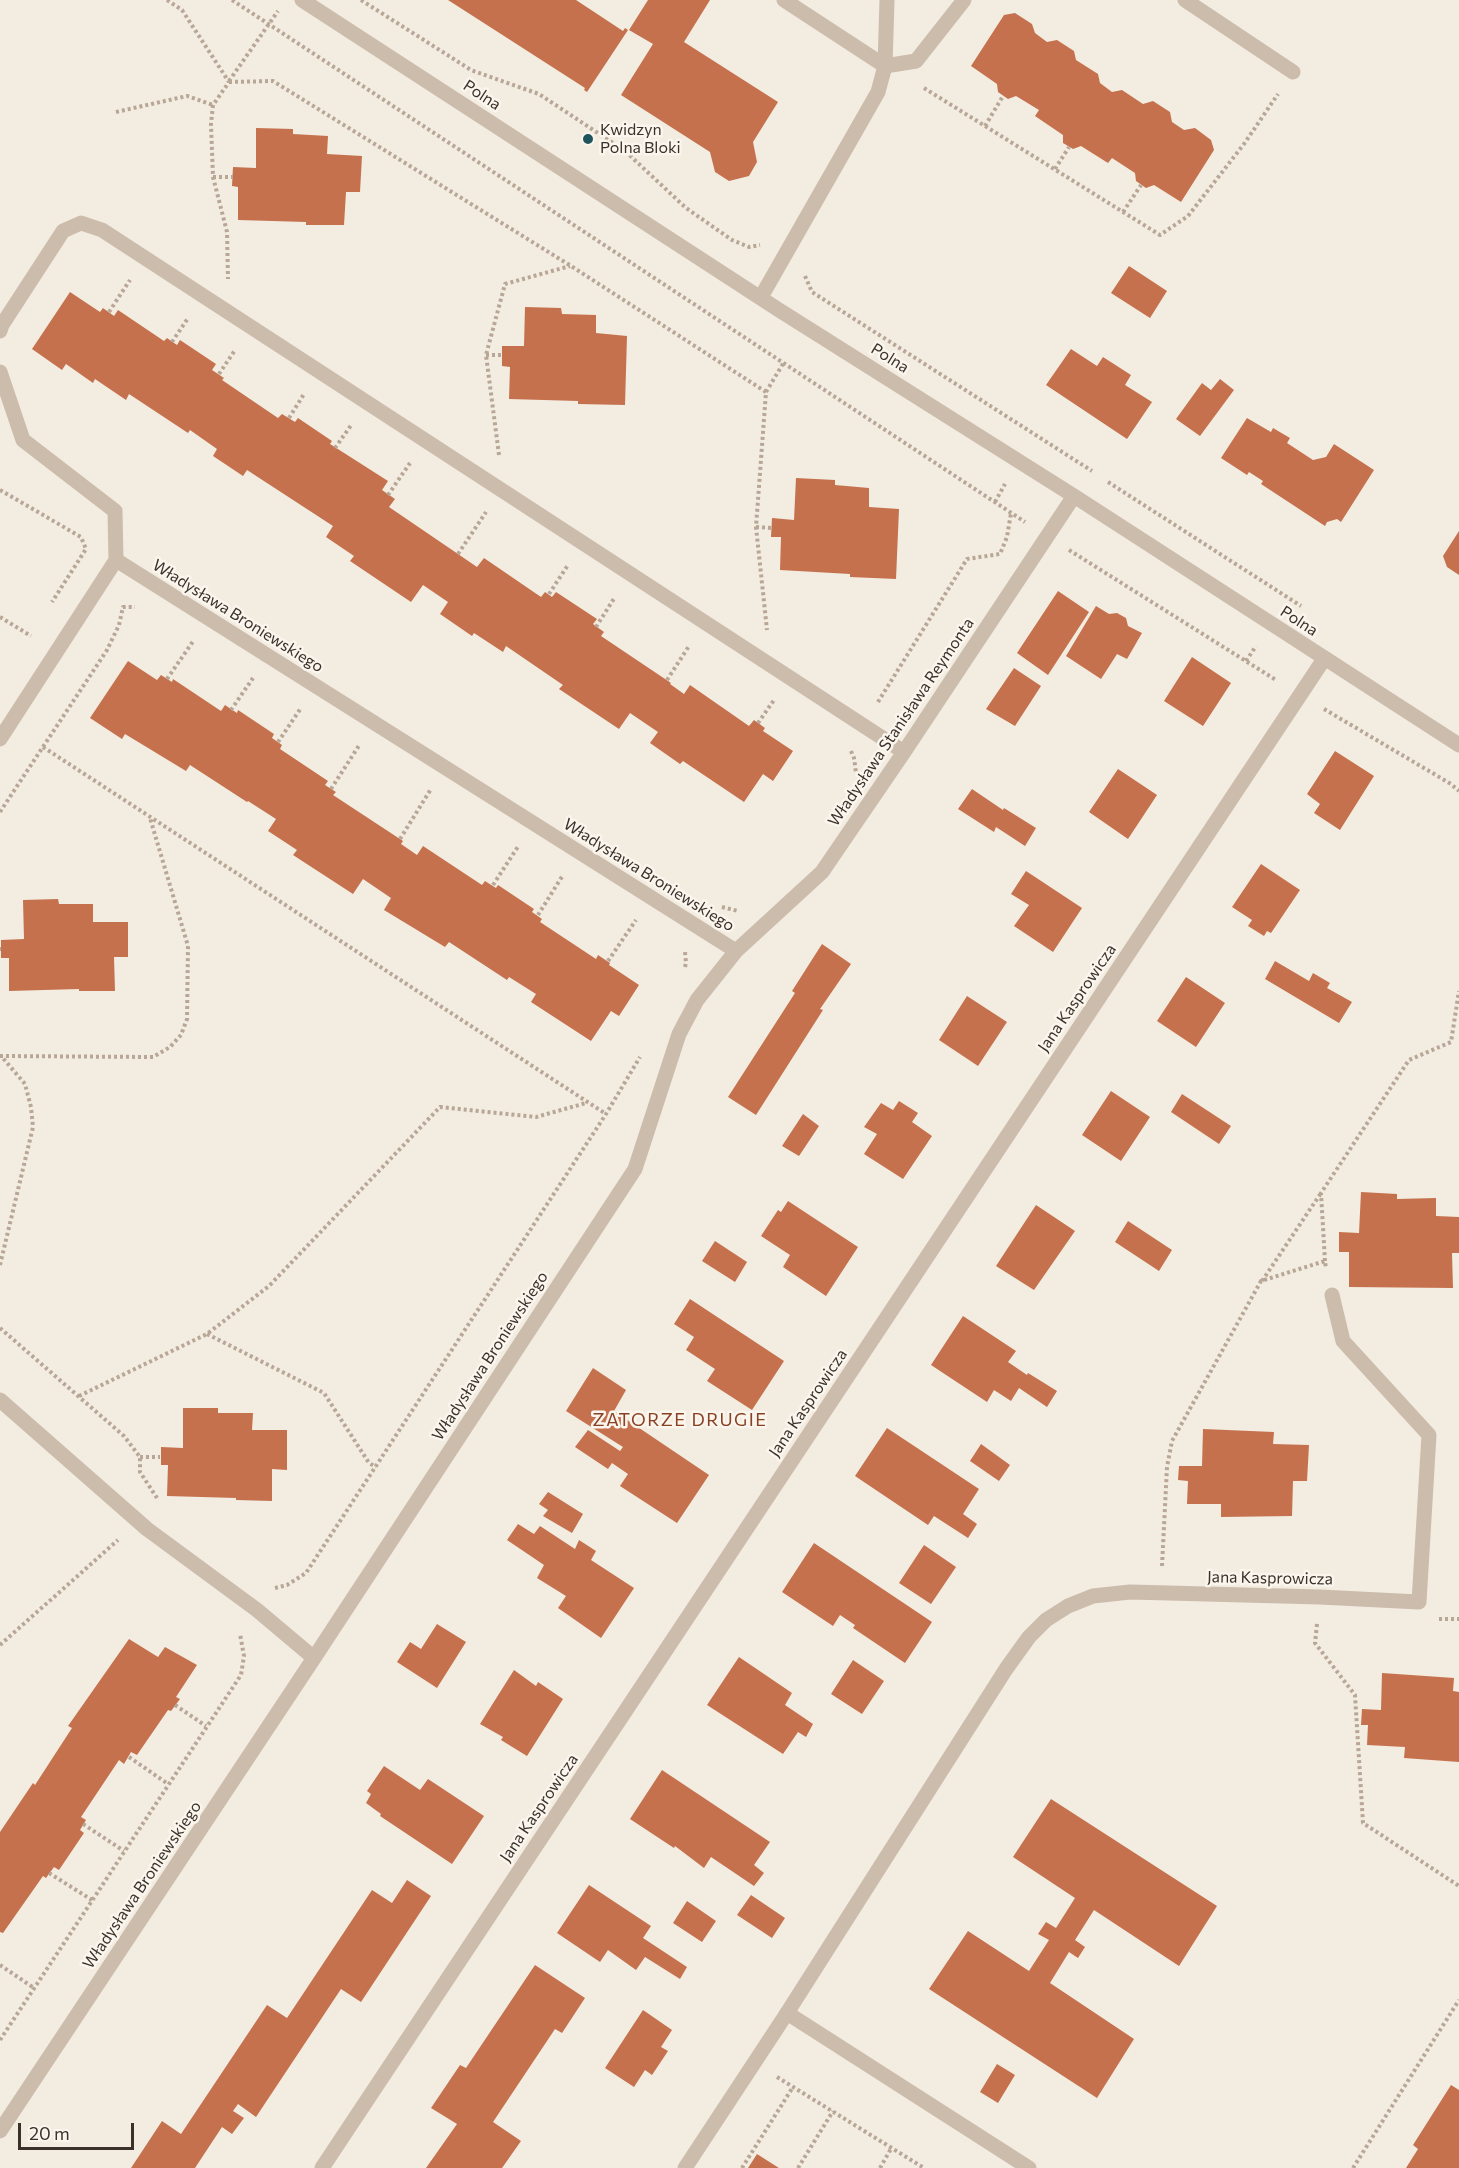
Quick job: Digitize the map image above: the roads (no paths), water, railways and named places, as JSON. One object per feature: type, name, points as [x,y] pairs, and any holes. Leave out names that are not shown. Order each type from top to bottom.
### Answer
[{"type":"street","name":"Polna","points":[[302,0],[1459,745]]},
{"type":"street","points":[[784,0],[885,66],[916,61],[964,0]]},
{"type":"street","points":[[761,297],[878,92],[885,66],[887,0]]},
{"type":"street","points":[[1185,0],[1293,72]]},
{"type":"street","points":[[0,331],[63,231],[81,223],[102,230],[904,752]]},
{"type":"street","points":[[0,372],[23,440],[115,511],[116,560],[0,739]]},
{"type":"street","name":"Władysława Stanisława Reymonta","points":[[736,951],[822,872],[1074,496]]},
{"type":"street","name":"Władysława Broniewskiego","points":[[0,2131],[635,1168],[679,1034],[697,1000],[736,951],[116,560]]},
{"type":"street","name":"Jana Kasprowicza","points":[[322,2168],[1324,659]]},
{"type":"street","name":"Jana Kasprowicza","points":[[684,2168],[787,2013],[1006,1669],[1029,1637],[1057,1613],[1093,1596],[1130,1592],[1419,1602],[1429,1435],[1343,1341],[1332,1295]]},
{"type":"street","points":[[0,1400],[147,1529],[257,1610],[314,1658]]},
{"type":"street","points":[[787,2013],[1029,2168]]},
{"type":"place","name":"Kwidzyn Polna Bloki","points":[[588,139]]},
{"type":"district","name":"ZATORZE DRUGIE","points":[[680,1420]]}]
